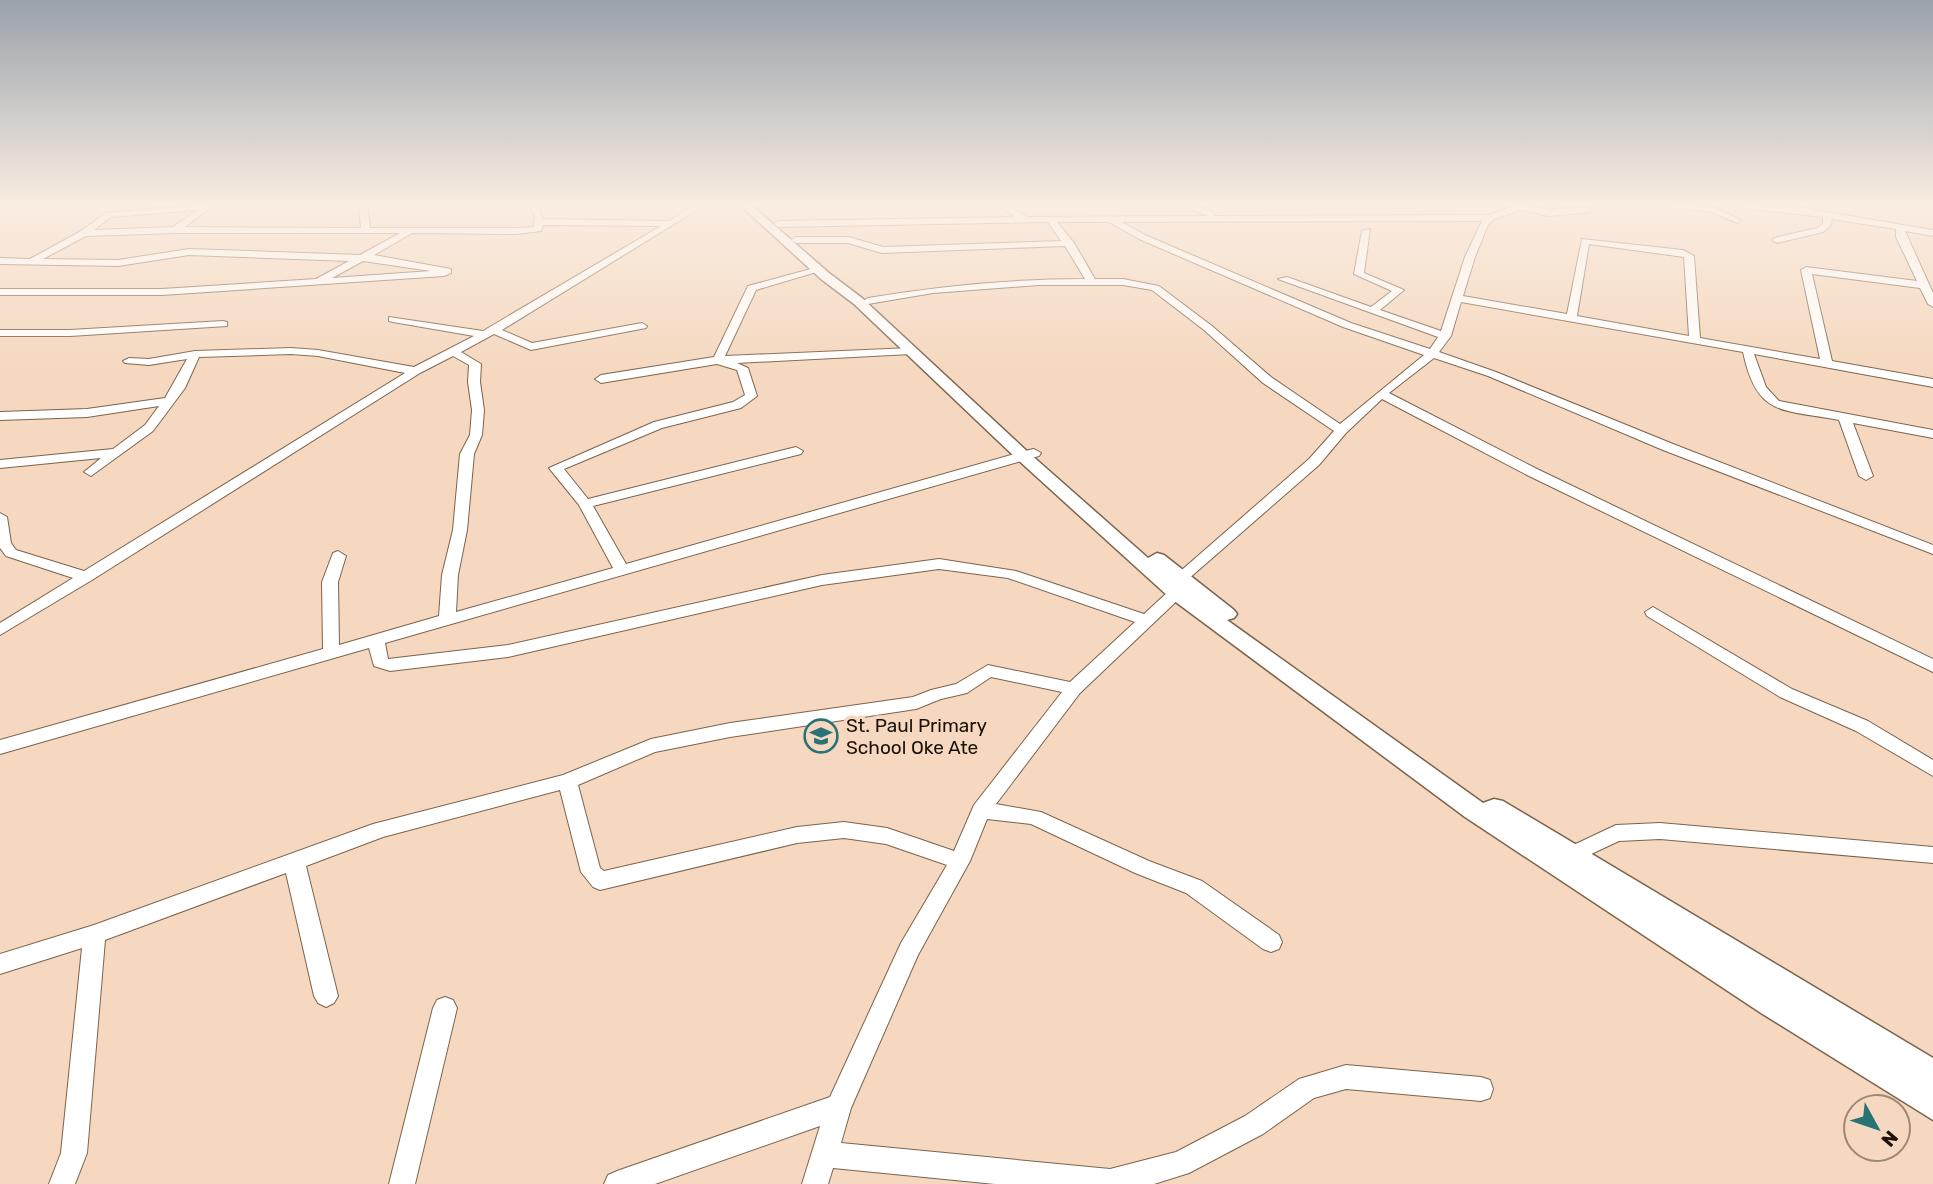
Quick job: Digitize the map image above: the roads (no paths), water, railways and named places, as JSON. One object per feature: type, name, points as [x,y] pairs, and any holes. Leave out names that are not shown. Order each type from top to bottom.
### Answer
[{"type":"main road","points":[[807,260],[858,301],[1028,455],[1179,586],[1474,810],[1760,997],[1933,1105]]},
{"type":"main road","points":[[820,260],[868,301],[1028,455]]},
{"type":"main road","points":[[1179,586],[1483,802],[1933,1076]]},
{"type":"street","points":[[60,260],[118,263],[136,260]]},
{"type":"street","points":[[318,282],[354,260]]},
{"type":"street","points":[[0,292],[162,292],[444,274],[449,271],[389,260]]},
{"type":"street","points":[[0,630],[416,371],[489,332],[609,260]]},
{"type":"street","points":[[1079,260],[1092,282]]},
{"type":"street","points":[[1195,260],[1280,297],[1431,355],[1492,374],[1668,447],[1933,551]]},
{"type":"street","points":[[1362,260],[1359,274],[1399,290],[1372,311]]},
{"type":"street","points":[[815,1184],[839,1107],[909,950],[960,861],[981,810],[1074,689],[1148,621],[1179,586],[1314,462],[1341,430],[1431,355],[1445,336],[1470,260]]},
{"type":"street","points":[[1572,320],[1584,260]]},
{"type":"street","points":[[1689,260],[1695,341]]},
{"type":"street","points":[[1913,260],[1933,304]]},
{"type":"street","points":[[718,360],[752,288],[818,270]]},
{"type":"street","points":[[1827,365],[1806,270],[1924,285]]},
{"type":"street","points":[[1283,279],[1445,336]]},
{"type":"street","points":[[868,301],[972,286],[1123,282],[1159,290],[1208,328],[1267,380],[1341,430]]},
{"type":"street","points":[[1458,298],[1933,383]]},
{"type":"street","points":[[393,319],[489,332],[531,347],[642,326]]},
{"type":"street","points":[[0,333],[70,333],[223,324]]},
{"type":"street","points":[[128,361],[149,362],[195,354],[291,351],[318,353],[416,371]]},
{"type":"street","points":[[601,379],[718,360],[911,351]]},
{"type":"street","points":[[1748,351],[1754,376],[1768,400],[1775,404],[1933,434]]},
{"type":"street","points":[[447,621],[450,575],[460,530],[467,454],[476,435],[478,410],[474,382],[475,364],[454,352]]},
{"type":"street","points":[[91,472],[149,428],[179,387],[195,354]]},
{"type":"street","points":[[622,570],[585,504],[556,468],[658,425],[737,405],[751,396],[742,368],[718,360]]},
{"type":"street","points":[[1381,394],[1532,472],[1933,666]]},
{"type":"street","points":[[0,416],[88,413],[168,401]]},
{"type":"street","points":[[1845,418],[1866,475]]},
{"type":"street","points":[[585,504],[796,451]]},
{"type":"street","points":[[0,464],[114,453]]},
{"type":"street","points":[[0,747],[1028,455]]},
{"type":"street","points":[[0,517],[4,543],[11,553],[87,577]]},
{"type":"street","points":[[331,653],[330,582],[338,556]]},
{"type":"street","points":[[376,640],[380,662],[390,666],[508,651],[821,580],[939,564],[1011,574],[1148,621]]},
{"type":"street","points":[[1653,612],[1786,692],[1862,726],[1933,769]]},
{"type":"street","points":[[0,964],[94,934],[380,830],[567,781],[651,746],[730,730],[916,704],[937,694],[961,690],[988,671],[1074,689]]},
{"type":"street","points":[[567,781],[591,872],[600,881],[797,835],[844,830],[887,836],[960,861]]},
{"type":"street","points":[[981,810],[1034,817],[1142,867],[1194,887],[1271,942]]},
{"type":"street","points":[[1572,855],[1616,833],[1660,831],[1933,855]]},
{"type":"street","points":[[295,861],[326,996]]},
{"type":"street","points":[[62,1184],[74,1153],[94,934]]},
{"type":"street","points":[[402,1184],[445,1008]]},
{"type":"street","points":[[824,1154],[1111,1182],[1180,1164],[1254,1125],[1308,1088],[1346,1077],[1481,1089]]},
{"type":"street","points":[[617,1184],[839,1107]]},
{"type":"place","name":"St. Paul Primary School Oke Ate","points":[[821,736]]}]
